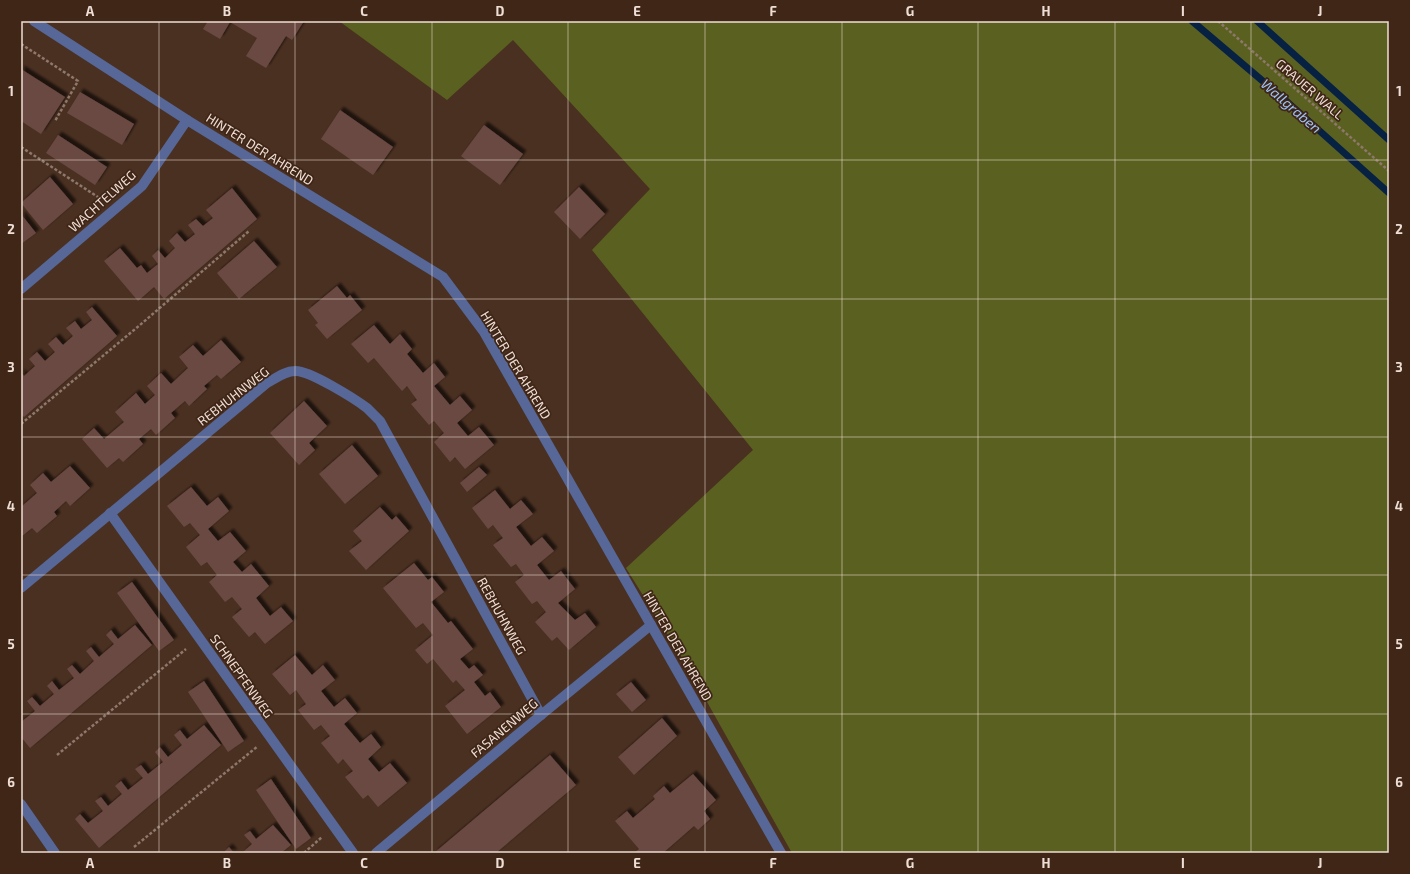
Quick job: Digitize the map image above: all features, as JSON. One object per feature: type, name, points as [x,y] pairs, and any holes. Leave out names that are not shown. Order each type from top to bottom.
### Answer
[{"type":"street","name":"HINTER DER AHREND","points":[[34,21],[187,120],[442,277],[484,332],[781,853]]},
{"type":"street","name":"WACHTELWEG","points":[[21,289],[142,186],[187,120]]},
{"type":"street","name":"REBHUHNWEG","points":[[21,588],[267,383],[288,372],[297,370],[318,378],[367,408],[380,421],[541,715]]},
{"type":"street","name":"SCHNEPFENWEG","points":[[110,513],[353,853]]},
{"type":"street","name":"FASANENWEG","points":[[376,853],[651,625]]},
{"type":"street","points":[[21,804],[55,853]]},
{"type":"path","name":"GRAUER WALL","points":[[1218,21],[1389,171]]},
{"type":"path","points":[[21,44],[78,81],[55,120]]},
{"type":"path","points":[[21,147],[116,208]]},
{"type":"path","points":[[21,424],[140,325],[249,231]]},
{"type":"path","points":[[57,755],[200,638]]},
{"type":"path","points":[[134,847],[270,736]]},
{"type":"path","points":[[304,853],[334,827]]},
{"type":"green space","points":[[339,21],[1389,21],[1389,853],[792,853],[684,661],[626,568],[753,450],[592,250],[650,189],[513,40],[447,100]]},
{"type":"building","points":[[208,21],[304,21],[292,40],[286,36],[266,68],[246,56],[257,38],[230,22],[220,39],[203,29]]},
{"type":"building","points":[[21,69],[65,97],[41,134],[21,121]]},
{"type":"building","points":[[80,92],[134,124],[122,145],[67,113]]},
{"type":"building","points":[[340,110],[393,147],[373,175],[321,139]]},
{"type":"building","points":[[484,125],[523,154],[500,185],[461,156]]},
{"type":"building","points":[[58,135],[107,167],[95,185],[46,153]]},
{"type":"building","points":[[50,177],[73,204],[43,230],[21,203]]},
{"type":"building","points":[[579,187],[605,214],[580,239],[554,212]]},
{"type":"building","points":[[232,188],[257,219],[164,299],[154,287],[138,301],[104,261],[120,248],[137,268],[141,265],[147,273],[158,264],[152,256],[158,250],[165,258],[175,248],[169,241],[177,233],[185,242],[195,234],[188,225],[196,219],[203,226],[213,218],[206,210]]},
{"type":"building","points":[[21,214],[36,233],[21,244]]},
{"type":"building","points":[[254,241],[277,267],[239,299],[217,273]]},
{"type":"building","points":[[337,286],[347,298],[350,295],[362,310],[327,339],[315,325],[318,323],[308,310]]},
{"type":"building","points":[[92,307],[117,336],[24,417],[21,414],[21,372],[24,376],[35,366],[29,359],[37,352],[45,361],[55,352],[48,344],[56,337],[63,345],[73,336],[66,328],[75,321],[81,329],[92,320],[86,312]]},
{"type":"building","points":[[374,325],[390,344],[400,334],[412,349],[407,354],[423,373],[434,363],[445,377],[434,386],[450,405],[460,396],[472,410],[457,423],[468,436],[479,427],[494,445],[465,469],[455,457],[450,462],[434,442],[444,433],[434,421],[429,425],[411,404],[417,400],[407,386],[402,391],[374,358],[368,363],[351,344]]},
{"type":"building","points":[[221,340],[241,362],[221,379],[217,375],[204,386],[207,389],[189,406],[185,401],[171,413],[175,418],[156,435],[151,429],[139,439],[143,444],[123,462],[119,458],[107,468],[82,439],[94,428],[104,439],[124,422],[115,412],[136,393],[145,404],[155,395],[147,386],[161,373],[171,384],[188,368],[179,357],[193,345],[203,356]]},
{"type":"building","points":[[304,401],[327,426],[309,443],[315,450],[299,465],[270,433]]},
{"type":"building","points":[[352,445],[378,476],[345,504],[319,474]]},
{"type":"building","points":[[70,466],[90,488],[70,506],[66,501],[54,512],[57,516],[37,533],[32,528],[21,537],[21,507],[37,493],[30,485],[43,473],[51,482]]},
{"type":"building","points":[[479,467],[487,475],[467,492],[460,483]]},
{"type":"building","points":[[191,487],[207,506],[218,497],[229,511],[208,529],[218,541],[230,532],[246,551],[233,562],[242,572],[251,564],[269,586],[256,598],[270,616],[281,607],[293,621],[265,644],[255,632],[249,637],[232,617],[242,609],[232,597],[225,602],[209,582],[217,575],[207,562],[201,566],[186,547],[200,535],[190,523],[184,527],[167,506]]},
{"type":"building","points":[[495,490],[510,509],[521,500],[533,514],[516,527],[531,546],[542,537],[554,551],[537,565],[549,580],[561,571],[575,589],[558,603],[575,620],[585,613],[596,627],[569,650],[557,637],[552,641],[535,622],[546,612],[537,601],[532,604],[515,582],[524,575],[516,564],[511,567],[493,545],[503,538],[493,525],[488,529],[472,508]]},
{"type":"building","points":[[380,507],[392,520],[396,516],[409,531],[366,570],[349,551],[362,541],[353,531]]},
{"type":"building","points":[[414,563],[428,580],[432,577],[444,592],[431,602],[448,623],[451,621],[473,649],[460,659],[469,669],[474,665],[483,675],[474,682],[485,696],[490,692],[501,707],[467,734],[445,706],[465,690],[456,680],[453,683],[433,659],[427,664],[415,650],[433,635],[423,623],[416,628],[383,588]]},
{"type":"building","points":[[132,582],[174,640],[159,651],[117,593]]},
{"type":"building","points":[[135,625],[152,645],[30,748],[21,737],[21,722],[35,711],[27,701],[32,697],[40,706],[54,694],[47,686],[52,681],[59,690],[74,678],[67,669],[72,665],[80,674],[94,661],[86,651],[91,647],[99,657],[114,644],[106,635],[111,630],[118,639]]},
{"type":"building","points":[[295,655],[312,675],[323,665],[335,680],[321,691],[334,707],[345,698],[357,713],[344,724],[360,743],[371,734],[381,747],[368,759],[379,772],[390,763],[407,783],[378,807],[368,795],[363,799],[345,777],[353,771],[343,759],[338,764],[321,743],[330,736],[321,725],[314,730],[298,710],[306,704],[296,690],[290,695],[272,674]]},
{"type":"building","points":[[204,681],[244,741],[228,752],[188,692]]},
{"type":"building","points":[[631,682],[646,700],[632,712],[616,694]]},
{"type":"building","points":[[662,718],[677,736],[634,775],[618,757]]},
{"type":"building","points":[[204,725],[221,745],[99,848],[75,819],[80,814],[88,823],[103,811],[95,801],[101,797],[108,806],[122,794],[115,786],[121,781],[128,790],[143,778],[135,769],[141,765],[148,774],[163,762],[155,752],[160,747],[168,757],[182,745],[174,735],[180,730],[187,739]]},
{"type":"building","points":[[550,755],[576,785],[496,853],[434,853]]},
{"type":"building","points":[[693,774],[716,800],[704,811],[710,819],[698,830],[694,826],[663,853],[634,853],[639,849],[615,821],[627,811],[633,818],[655,799],[653,796],[664,786],[670,793]]},
{"type":"building","points":[[271,779],[311,838],[296,849],[256,790]]},
{"type":"building","points":[[273,825],[291,845],[281,853],[242,853],[252,844],[244,835],[250,831],[256,839]]},
{"type":"building","points":[[229,847],[234,853],[224,852]]},
{"type":"waterway","name":"Wallgraben","points":[[1192,21],[1284,99],[1389,193]]},
{"type":"waterway","points":[[1257,21],[1389,140]]}]
